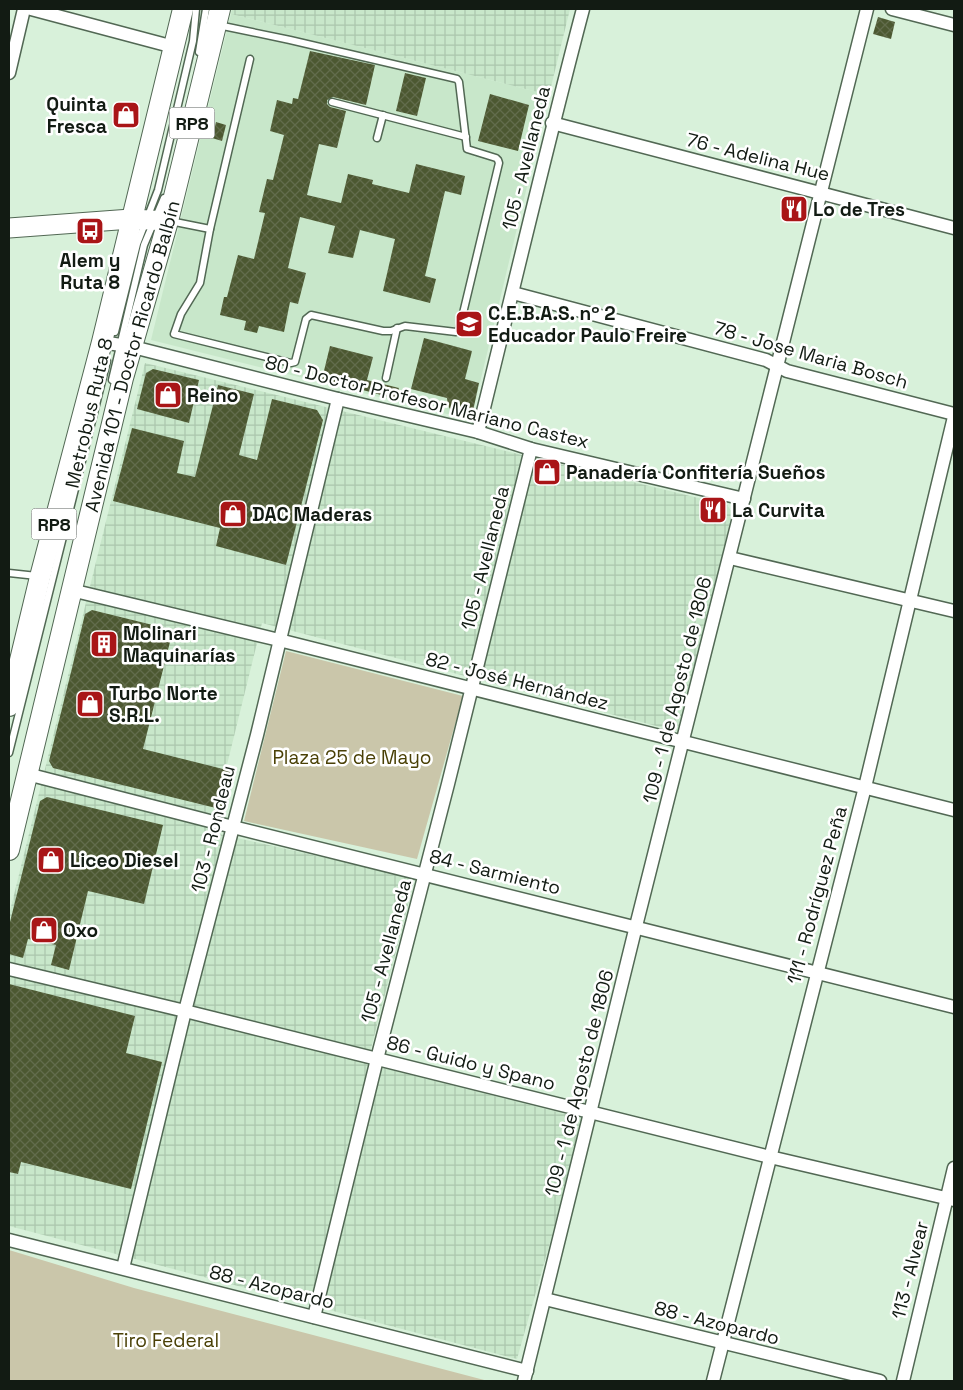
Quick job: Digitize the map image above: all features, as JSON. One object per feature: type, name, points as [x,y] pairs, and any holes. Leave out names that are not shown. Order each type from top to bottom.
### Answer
[{"type":"main road","name":"Avenida 101 - Doctor Ricardo Balbín","points":[[9,706],[40,577],[114,347],[152,220],[174,47],[183,9]]},
{"type":"main road","name":"Avenida 101 - Doctor Ricardo Balbín","points":[[9,850],[25,766],[123,378],[114,347],[214,14]]},
{"type":"street","points":[[9,72],[24,9]]},
{"type":"street","points":[[31,9],[174,47]]},
{"type":"street","name":"105 - Avellaneda","points":[[478,432],[513,294],[552,124],[582,9]]},
{"type":"street","name":"109 - 1 de Agosto de 1806","points":[[525,1376],[636,926],[867,9]]},
{"type":"street","points":[[892,9],[954,25]]},
{"type":"street","name":"76 - Adelina Hue","points":[[552,124],[954,228]]},
{"type":"street","points":[[9,228],[152,220]]},
{"type":"street","name":"78 - Jose Maria Bosch","points":[[513,294],[766,360],[787,371],[954,416]]},
{"type":"street","name":"80 - Doctor Profesor Mariano Castex","points":[[114,347],[478,432],[531,449],[744,499]]},
{"type":"street","name":"103 - Rondeau","points":[[123,1268],[185,1011],[234,827],[338,399]]},
{"type":"street","name":"111 - Rodríguez Peña","points":[[713,1381],[865,787],[954,416]]},
{"type":"street","name":"105 - Avellaneda","points":[[314,1317],[531,449]]},
{"type":"street","points":[[730,558],[954,611]]},
{"type":"street","name":"82 - José Hernández","points":[[71,590],[279,640],[954,810]]},
{"type":"street","name":"84 - Sarmiento","points":[[25,766],[234,827],[954,1006]]},
{"type":"street","name":"86 - Guido y Spano","points":[[9,969],[591,1111],[770,1157],[950,1199]]},
{"type":"street","name":"113 - Alvear","points":[[902,1381],[950,1199],[954,1168]]},
{"type":"street","name":"88 - Azopardo","points":[[9,1240],[314,1317],[525,1376]]},
{"type":"street","name":"88 - Azopardo","points":[[545,1300],[880,1381]]},
{"type":"lane","points":[[155,238],[152,220],[193,41],[196,9]]},
{"type":"lane","points":[[197,60],[202,41],[214,14],[290,40],[455,78],[459,82],[466,146],[469,150],[496,158],[499,163],[459,330],[453,333],[411,326],[392,331],[383,331],[311,315],[306,319],[294,362],[291,364],[176,335],[174,332],[181,314],[200,284],[210,229],[250,59]]},
{"type":"lane","points":[[332,102],[466,137]]},
{"type":"lane","points":[[377,138],[383,115]]},
{"type":"lane","points":[[152,220],[165,194]]},
{"type":"lane","points":[[152,220],[210,229]]},
{"type":"lane","points":[[114,347],[134,321],[150,257]]},
{"type":"lane","points":[[386,378],[398,328]]},
{"type":"lane","name":"Metrobus Ruta 8","points":[[112,383],[114,347]]},
{"type":"lane","name":"Metrobus Ruta 8","points":[[9,753],[114,347]]},
{"type":"lane","points":[[9,573],[30,574],[40,577]]},
{"type":"lane","points":[[9,827],[25,766]]},
{"type":"shaded area","points":[[232,9],[570,9],[549,95],[231,14]]},
{"type":"shaded area","points":[[231,14],[549,95],[471,420],[151,340]]},
{"type":"shaded area","points":[[145,363],[727,505],[732,512],[683,733],[262,623],[226,769],[235,772],[226,806],[217,809],[211,832],[415,878],[367,1064],[585,1119],[517,1359],[9,1226],[9,915]]},
{"type":"green space","name":"Plaza 25 de Mayo","points":[[286,651],[463,696],[417,859],[244,821]]},
{"type":"green space","name":"Tiro Federal","points":[[9,1250],[134,1288],[488,1381],[9,1381]]},
{"type":"building","points":[[878,17],[895,22],[891,39],[873,34]]},
{"type":"building","points":[[310,51],[375,65],[366,105],[333,97],[327,100],[327,104],[330,107],[346,111],[337,148],[319,144],[307,195],[341,203],[348,174],[373,180],[372,184],[409,193],[416,164],[465,176],[461,195],[445,191],[425,276],[436,279],[430,303],[383,291],[395,239],[360,230],[353,258],[328,253],[335,226],[300,217],[288,268],[306,273],[298,304],[290,302],[284,332],[259,326],[257,333],[244,330],[246,321],[220,315],[224,297],[227,297],[238,255],[254,259],[265,213],[259,212],[267,179],[273,180],[284,135],[270,131],[277,100],[292,104],[293,98],[298,99]]},
{"type":"building","points":[[405,73],[426,78],[417,116],[396,111]]},
{"type":"building","points":[[490,94],[529,105],[518,151],[478,141]]},
{"type":"building","name":"Quinta Fresca","points":[[117,106],[138,111],[135,125],[113,120]]},
{"type":"building","points":[[216,122],[226,125],[222,141],[212,138]]},
{"type":"building","name":"Lo de Tres","points":[[787,197],[798,200],[798,203],[803,204],[802,209],[806,210],[802,222],[781,216]]},
{"type":"building","points":[[424,338],[472,351],[465,379],[479,383],[471,420],[453,415],[447,398],[411,389]]},
{"type":"building","points":[[330,346],[373,357],[367,380],[399,388],[396,399],[322,379]]},
{"type":"building","name":"Reino","points":[[153,369],[199,380],[189,423],[137,409],[146,373]]},
{"type":"building","points":[[218,385],[254,394],[239,455],[257,460],[272,399],[317,410],[323,420],[286,565],[216,546],[220,528],[113,501],[132,428],[184,441],[177,473],[195,477]]},
{"type":"building","name":"Panadería Confitería Sueños","points":[[542,463],[555,467],[551,481],[538,477]]},
{"type":"building","name":"La Curvita","points":[[707,503],[718,506],[723,513],[721,522],[703,518]]},
{"type":"building","points":[[92,610],[173,630],[143,749],[235,772],[226,806],[220,809],[53,768],[49,761],[85,614]]},
{"type":"building","points":[[47,797],[163,825],[144,904],[88,891],[69,970],[51,965],[56,945],[28,939],[23,958],[9,954],[9,926],[40,801]]},
{"type":"building","points":[[9,984],[135,1016],[126,1053],[162,1062],[131,1189],[21,1162],[18,1174],[9,1172]]},
{"type":"place","name":"Quinta Fresca","points":[[126,115]]},
{"type":"place","name":"Lo de Tres","points":[[794,209]]},
{"type":"place","name":"Alem y Ruta 8","points":[[90,231]]},
{"type":"place","name":"C.E.B.A.S. nº 2 Educador Paulo Freire","points":[[469,324]]},
{"type":"place","name":"Reino","points":[[168,395]]},
{"type":"place","name":"Panadería Confitería Sueños","points":[[547,472]]},
{"type":"place","name":"La Curvita","points":[[713,510]]},
{"type":"place","name":"DAC Maderas","points":[[233,514]]},
{"type":"place","name":"Molinari Maquinarías","points":[[104,644]]},
{"type":"place","name":"Turbo Norte S.R.L.","points":[[90,704]]},
{"type":"place","name":"Liceo Diesel","points":[[51,860]]},
{"type":"place","name":"Oxo","points":[[44,930]]}]
